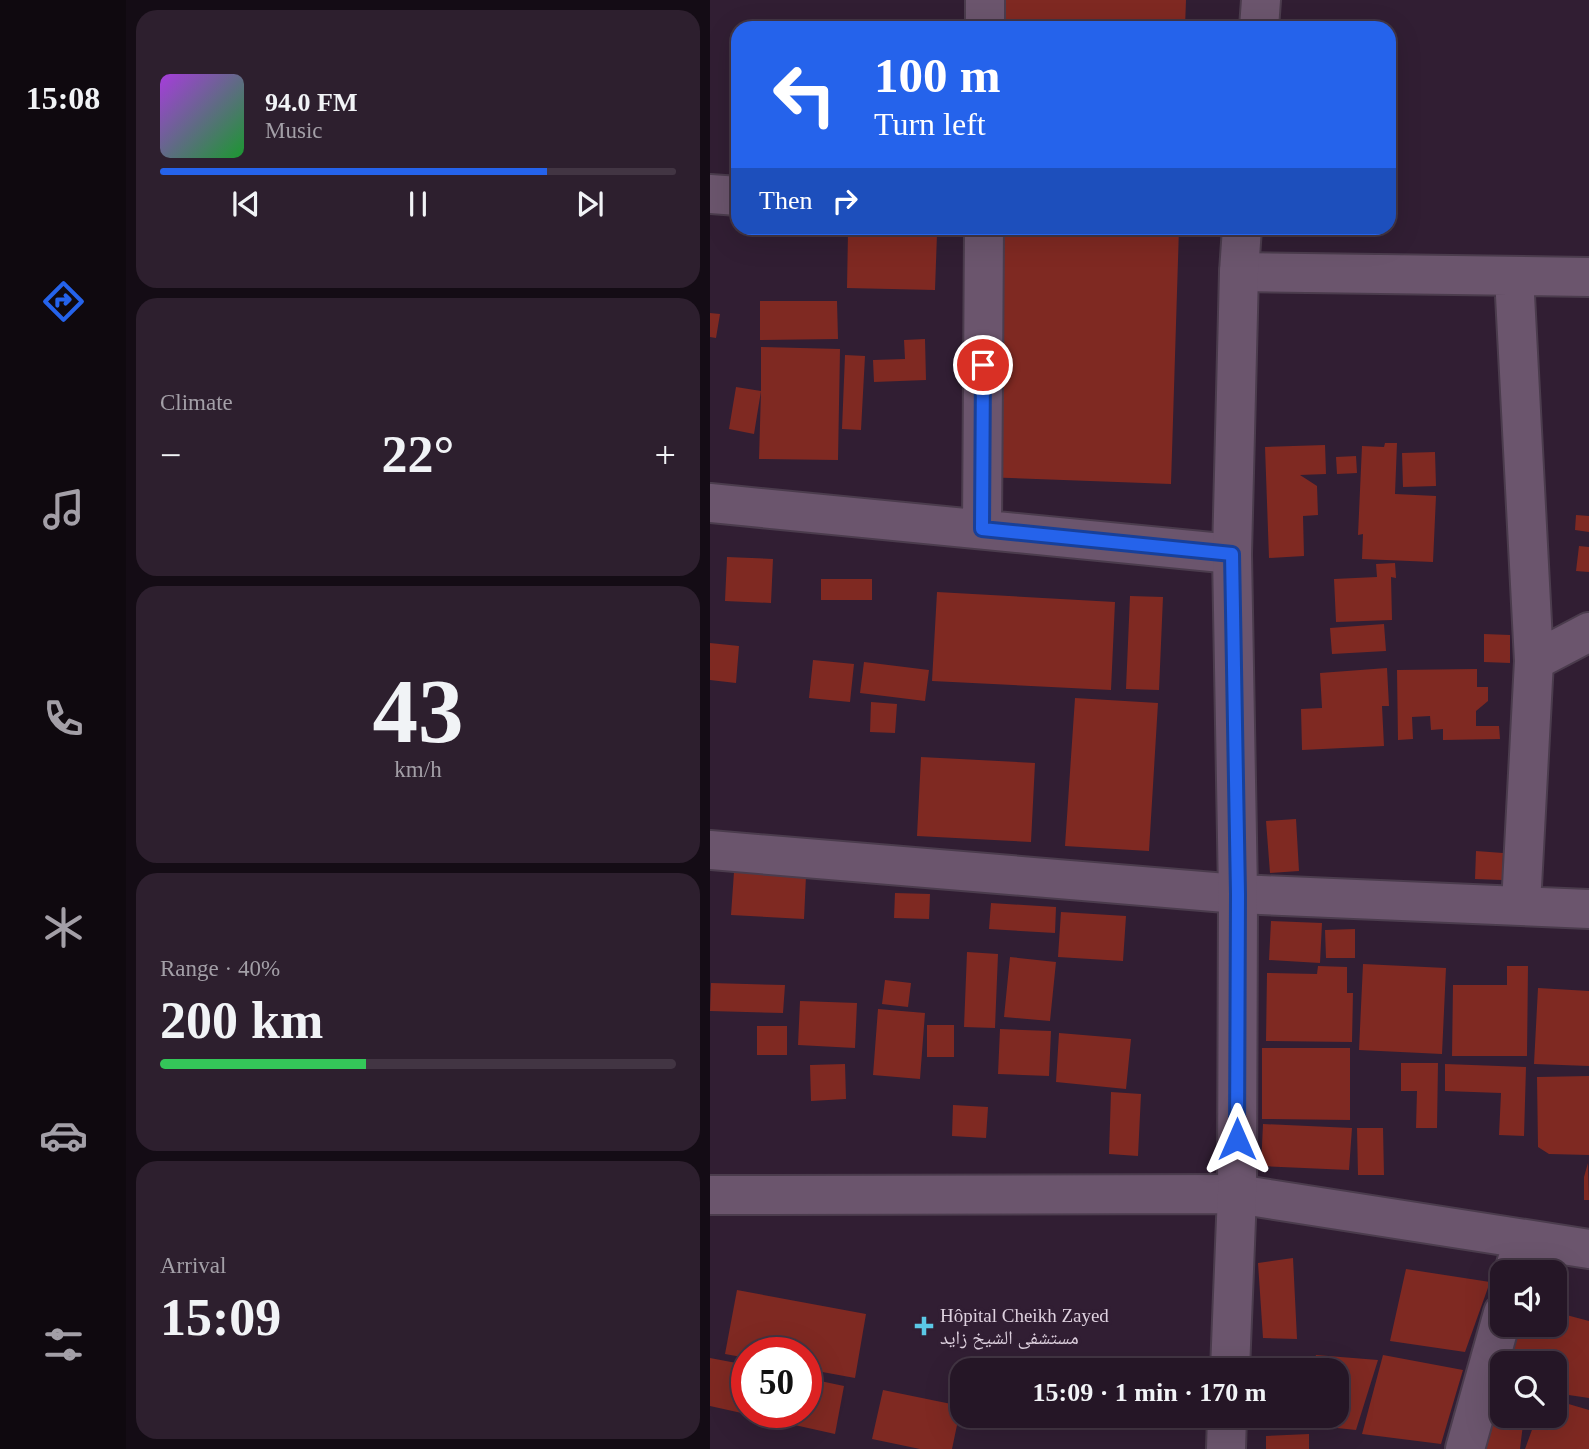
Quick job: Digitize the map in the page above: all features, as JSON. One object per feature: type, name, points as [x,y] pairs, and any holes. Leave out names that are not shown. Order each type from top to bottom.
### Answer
[{"type":"street","points":[[985,0],[985,21]]},
{"type":"street","points":[[1260,21],[1261,0]]},
{"type":"street","points":[[710,194],[731,195]]},
{"type":"street","points":[[982,529],[984,235]]},
{"type":"street","points":[[1230,1358],[1237,1194],[1238,894],[1232,554],[1242,235]]},
{"type":"street","points":[[1239,272],[1588,277]]},
{"type":"street","points":[[1514,275],[1534,661],[1521,905]]},
{"type":"street","points":[[710,503],[1232,554]]},
{"type":"street","points":[[1534,661],[1588,632]]},
{"type":"street","points":[[710,850],[1238,894],[1588,909]]},
{"type":"street","points":[[710,1195],[1237,1194],[1518,1256],[1588,1249]]},
{"type":"street","points":[[1465,1449],[1496,1337]]},
{"type":"street","points":[[1226,1449],[1227,1428]]},
{"type":"building","points":[[996,0],[1186,0],[1185,21],[995,21]]},
{"type":"building","points":[[848,235],[937,235],[935,290],[847,288]]},
{"type":"building","points":[[989,235],[1179,235],[1171,484],[981,477]]},
{"type":"building","points":[[760,301],[837,301],[838,339],[760,340]]},
{"type":"building","points":[[710,313],[720,314],[716,338],[710,337]]},
{"type":"building","points":[[925,339],[926,380],[874,382],[873,360],[905,359],[904,340]]},
{"type":"building","points":[[761,347],[840,349],[838,460],[759,459]]},
{"type":"building","points":[[845,355],[865,356],[861,430],[842,429]]},
{"type":"building","points":[[736,387],[761,391],[754,434],[729,429]]},
{"type":"building","points":[[1385,443],[1397,443],[1395,494],[1436,496],[1433,562],[1362,559],[1363,534],[1358,535],[1362,446],[1384,447]]},
{"type":"building","points":[[1325,445],[1326,474],[1300,475],[1317,486],[1318,515],[1303,516],[1304,556],[1269,558],[1265,447]]},
{"type":"building","points":[[1435,452],[1436,486],[1403,487],[1402,453]]},
{"type":"building","points":[[1356,456],[1357,473],[1337,474],[1336,457]]},
{"type":"building","points":[[1576,515],[1589,516],[1589,532],[1575,530]]},
{"type":"building","points":[[1579,546],[1589,547],[1589,572],[1576,571]]},
{"type":"building","points":[[727,557],[773,559],[771,603],[725,601]]},
{"type":"building","points":[[1395,563],[1396,578],[1391,577],[1392,620],[1336,622],[1334,579],[1377,577],[1376,564]]},
{"type":"building","points":[[821,579],[872,579],[872,600],[821,600]]},
{"type":"building","points":[[937,592],[1115,602],[1111,690],[932,681]]},
{"type":"building","points":[[1130,596],[1163,597],[1159,690],[1126,689]]},
{"type":"building","points":[[1384,624],[1386,651],[1332,654],[1330,628]]},
{"type":"building","points":[[1484,634],[1510,635],[1510,663],[1484,662]]},
{"type":"building","points":[[710,643],[739,646],[736,683],[710,680]]},
{"type":"building","points":[[813,660],[854,664],[850,702],[809,698]]},
{"type":"building","points":[[864,662],[929,670],[925,701],[860,693]]},
{"type":"building","points":[[1387,668],[1389,706],[1382,706],[1384,746],[1302,750],[1301,709],[1322,708],[1320,673]]},
{"type":"building","points":[[1477,669],[1477,687],[1488,687],[1488,701],[1476,711],[1476,726],[1499,726],[1500,739],[1443,740],[1443,729],[1431,730],[1430,716],[1412,717],[1413,739],[1398,740],[1397,670]]},
{"type":"building","points":[[1075,698],[1158,703],[1149,851],[1065,846]]},
{"type":"building","points":[[871,702],[897,704],[895,733],[870,732]]},
{"type":"building","points":[[921,757],[1035,763],[1031,842],[917,836]]},
{"type":"building","points":[[1296,819],[1299,871],[1270,873],[1266,821]]},
{"type":"building","points":[[1476,851],[1503,853],[1502,880],[1475,879]]},
{"type":"building","points":[[734,872],[806,876],[804,919],[731,915]]},
{"type":"building","points":[[895,893],[930,894],[929,919],[894,918]]},
{"type":"building","points":[[991,903],[1056,907],[1055,933],[989,929]]},
{"type":"building","points":[[1061,912],[1126,916],[1123,961],[1058,957]]},
{"type":"building","points":[[1271,921],[1322,923],[1320,963],[1269,960]]},
{"type":"building","points":[[1355,929],[1355,958],[1326,958],[1325,930]]},
{"type":"building","points":[[967,952],[998,954],[995,1028],[964,1027]]},
{"type":"building","points":[[1010,957],[1056,962],[1050,1021],[1004,1017]]},
{"type":"building","points":[[1363,964],[1446,968],[1442,1054],[1359,1050]]},
{"type":"building","points":[[1318,966],[1347,967],[1347,993],[1353,993],[1352,1042],[1266,1041],[1267,973],[1317,974]]},
{"type":"building","points":[[1507,966],[1528,966],[1527,1056],[1452,1056],[1453,985],[1507,985]]},
{"type":"building","points":[[885,980],[911,983],[908,1007],[882,1004]]},
{"type":"building","points":[[711,983],[785,985],[783,1013],[710,1011]]},
{"type":"building","points":[[1538,988],[1589,991],[1589,1066],[1534,1064]]},
{"type":"building","points":[[800,1001],[857,1003],[855,1048],[798,1045]]},
{"type":"building","points":[[878,1009],[925,1013],[920,1079],[873,1075]]},
{"type":"building","points":[[927,1025],[954,1025],[954,1057],[927,1057]]},
{"type":"building","points":[[757,1026],[787,1026],[787,1055],[757,1055]]},
{"type":"building","points":[[1000,1029],[1051,1031],[1049,1076],[998,1074]]},
{"type":"building","points":[[1059,1033],[1131,1039],[1126,1089],[1056,1082]]},
{"type":"building","points":[[1262,1048],[1350,1048],[1350,1120],[1262,1119]]},
{"type":"building","points":[[1401,1063],[1438,1063],[1437,1128],[1416,1128],[1417,1091],[1401,1091]]},
{"type":"building","points":[[845,1064],[846,1099],[811,1101],[810,1065]]},
{"type":"building","points":[[1445,1064],[1526,1067],[1524,1136],[1499,1135],[1501,1093],[1445,1091]]},
{"type":"building","points":[[1589,1076],[1589,1155],[1549,1154],[1538,1147],[1537,1077]]},
{"type":"building","points":[[1111,1092],[1141,1094],[1138,1156],[1109,1154]]},
{"type":"building","points":[[953,1105],[988,1107],[986,1138],[952,1136]]},
{"type":"building","points":[[1263,1124],[1352,1128],[1349,1170],[1261,1166]]},
{"type":"building","points":[[1357,1128],[1383,1128],[1384,1175],[1358,1175]]},
{"type":"building","points":[[1588,1163],[1589,1200],[1584,1200],[1584,1177]]},
{"type":"building","points":[[1293,1258],[1297,1339],[1263,1338],[1258,1263]]},
{"type":"building","points":[[1406,1269],[1490,1282],[1465,1352],[1390,1341]]},
{"type":"building","points":[[737,1290],[866,1314],[855,1378],[822,1372],[822,1337],[731,1337],[731,1355],[725,1354]]},
{"type":"building","points":[[1567,1315],[1589,1321],[1589,1398],[1567,1395],[1567,1351],[1507,1351],[1511,1337],[1567,1337]]},
{"type":"building","points":[[1316,1355],[1378,1360],[1356,1430],[1337,1428],[1349,1428],[1349,1358],[1315,1358]]},
{"type":"building","points":[[1383,1355],[1463,1370],[1441,1444],[1362,1434]]},
{"type":"building","points":[[710,1358],[731,1362],[731,1411],[710,1406]]},
{"type":"building","points":[[822,1381],[844,1386],[835,1434],[808,1428],[822,1428]]},
{"type":"building","points":[[883,1390],[950,1404],[950,1428],[956,1428],[952,1449],[920,1449],[872,1439]]},
{"type":"building","points":[[1485,1404],[1490,1404],[1490,1428],[1523,1428],[1520,1449],[1474,1449]]},
{"type":"building","points":[[1567,1404],[1589,1410],[1589,1449],[1525,1449],[1533,1428],[1567,1428]]},
{"type":"building","points":[[1309,1434],[1309,1449],[1266,1449],[1266,1436]]},
{"type":"place","name":"Hôpital Cheikh Zayed مستشفى الشيخ زايد","points":[[924,1326]]},
{"type":"route","points":[[983,365],[982,529],[1232,554],[1238,894],[1237,1139]]}]
